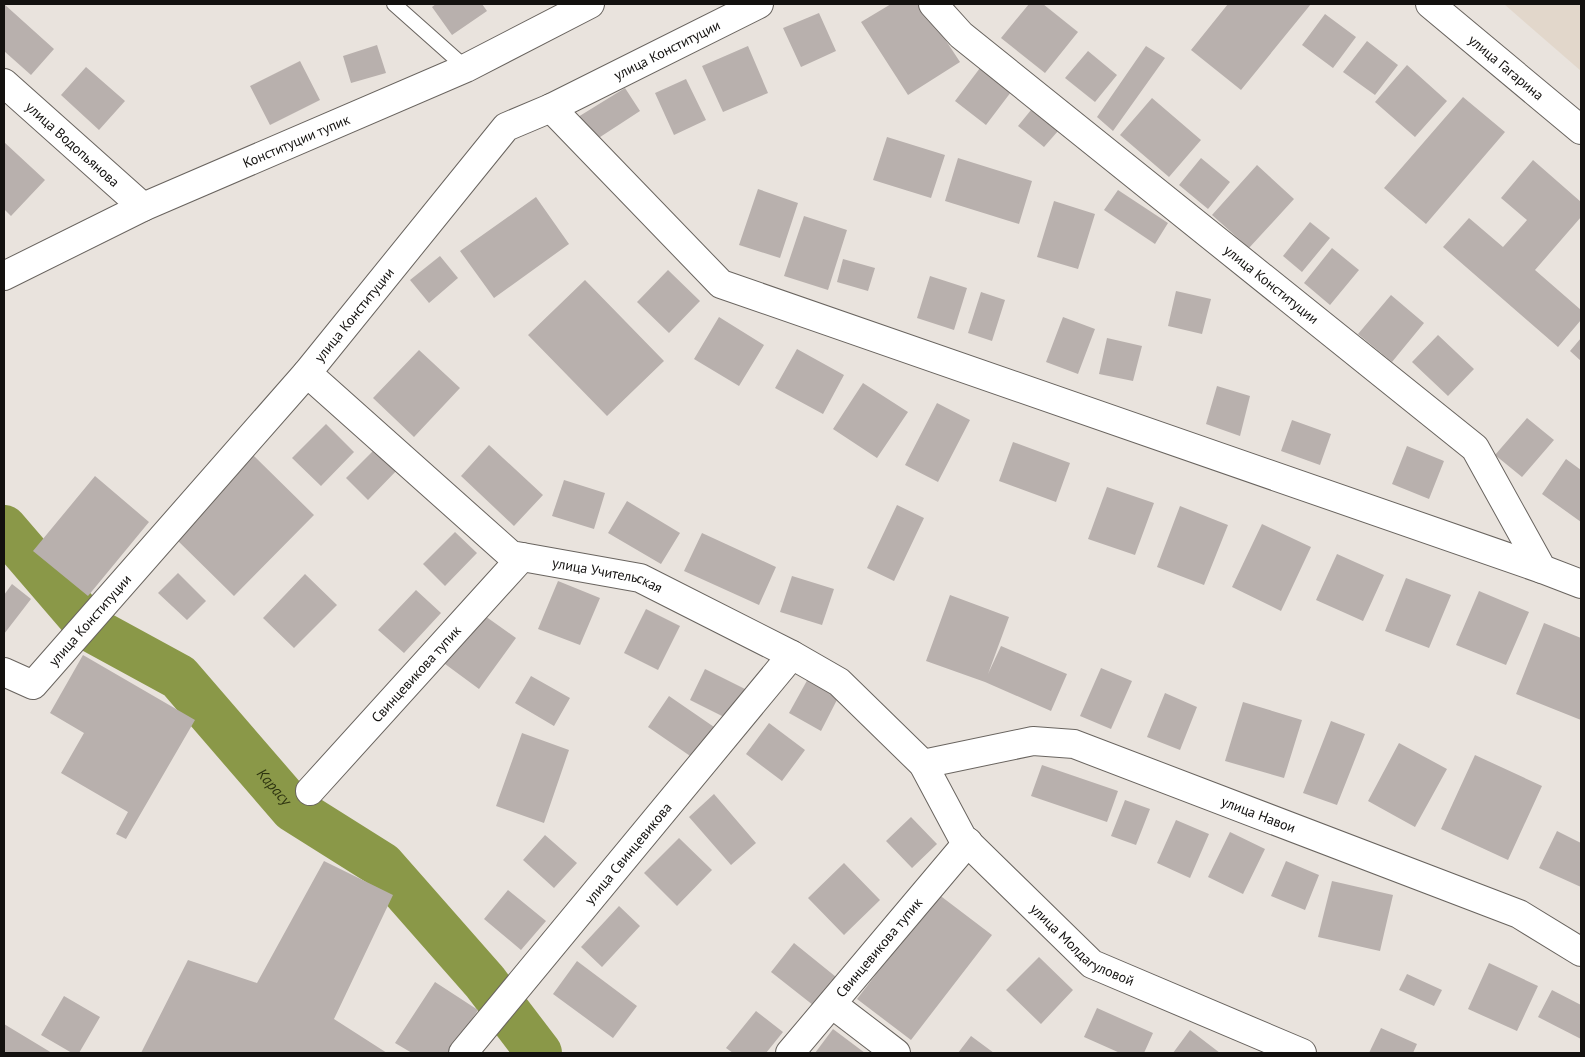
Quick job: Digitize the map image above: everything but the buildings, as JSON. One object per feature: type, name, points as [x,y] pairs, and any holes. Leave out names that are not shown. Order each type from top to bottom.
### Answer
[{"type":"street","name":"Конституции тупик","points":[[4,276],[143,207],[466,68],[590,4]]},
{"type":"street","name":"улица Конституции","points":[[4,672],[33,685],[306,373],[506,127],[551,108],[760,4]]},
{"type":"street","name":"улица Конституции","points":[[933,4],[961,35],[1475,448],[1542,569]]},
{"type":"street","name":"улица Гагарина","points":[[1430,4],[1581,130]]},
{"type":"street","name":"улица Водопьянова","points":[[4,82],[143,207]]},
{"type":"street","points":[[551,108],[721,284],[1581,584]]},
{"type":"street","name":"улица Учительская","points":[[306,373],[511,555],[640,578],[792,655],[839,682],[922,764]]},
{"type":"street","name":"Свинцевикова тупик","points":[[310,791],[522,557]]},
{"type":"street","name":"улица Свинцевикова","points":[[463,1053],[792,655]]},
{"type":"street","name":"улица Навои","points":[[922,764],[1033,741],[1074,744],[1519,914],[1580,947]]},
{"type":"street","name":"улица Молдагуловой","points":[[922,764],[962,837],[1092,964],[1302,1053]]},
{"type":"street","name":"Свинцевикова тупик","points":[[790,1053],[968,842]]},
{"type":"street","points":[[832,1004],[896,1053]]},
{"type":"lane","points":[[394,4],[466,68]]},
{"type":"shaded area","points":[[1504,4],[1581,4],[1581,71]]},
{"type":"waterway","name":"Карасу","points":[[4,528],[91,629],[179,677],[293,809],[382,865],[485,982],[539,1053]]}]
